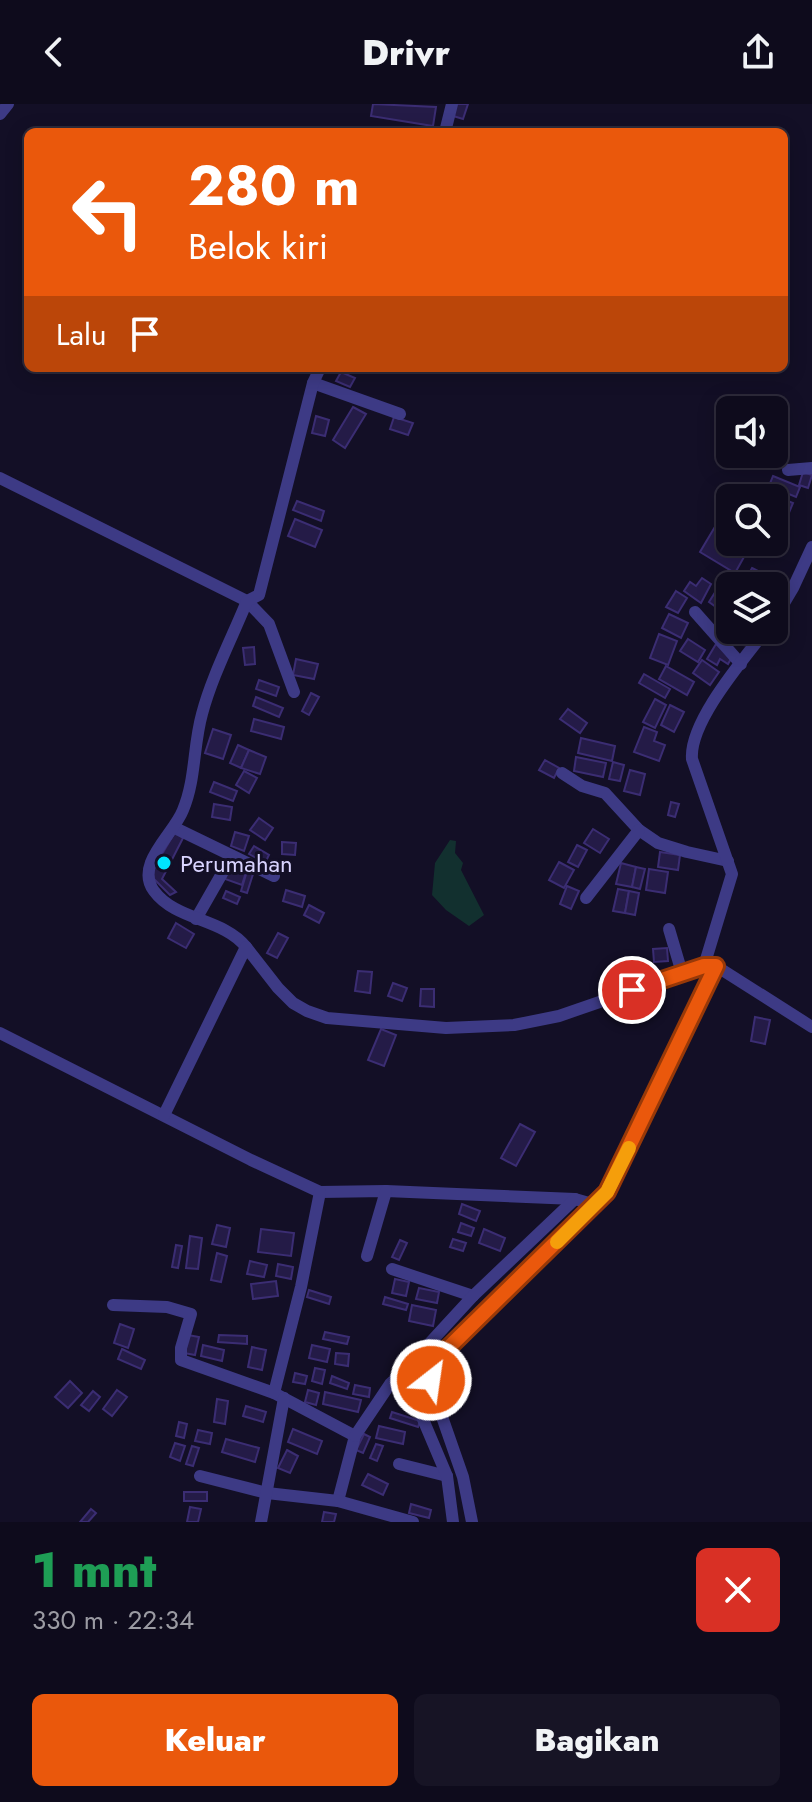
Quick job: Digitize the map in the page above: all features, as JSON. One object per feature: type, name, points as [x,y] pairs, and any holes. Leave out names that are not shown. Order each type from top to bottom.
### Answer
[{"type":"street","points":[[0,114],[8,104]]},
{"type":"street","points":[[446,128],[452,104]]},
{"type":"street","points":[[318,372],[261,588],[257,597],[247,601],[202,713],[188,796],[175,828],[149,865],[149,882],[155,893],[196,919],[238,936],[293,1003],[327,1018],[446,1028],[514,1025],[559,1016],[710,966],[812,1027]]},
{"type":"street","points":[[313,383],[400,414]]},
{"type":"street","points":[[788,470],[812,468]]},
{"type":"street","points":[[0,478],[247,601],[269,624],[294,692]]},
{"type":"street","points":[[788,596],[812,547]]},
{"type":"street","points":[[695,612],[741,664]]},
{"type":"street","points":[[338,1501],[355,1436],[390,1384],[473,1296],[613,1181],[710,966],[730,881],[728,861],[692,759],[692,744],[698,727],[756,644]]},
{"type":"street","points":[[562,773],[582,786],[605,793],[639,830],[658,843],[728,861]]},
{"type":"street","points":[[175,828],[274,876]]},
{"type":"street","points":[[586,898],[639,830]]},
{"type":"street","points":[[196,919],[232,856]]},
{"type":"street","points":[[669,929],[682,973]]},
{"type":"street","points":[[164,1115],[246,947]]},
{"type":"street","points":[[0,1033],[320,1192],[386,1191],[587,1202]]},
{"type":"street","points":[[367,1256],[386,1191]]},
{"type":"street","points":[[261,1522],[279,1395],[320,1192]]},
{"type":"street","points":[[472,1522],[463,1477],[432,1388],[431,1373],[438,1358],[587,1202]]},
{"type":"street","points":[[392,1269],[473,1296]]},
{"type":"street","points":[[113,1305],[167,1307],[191,1314],[181,1360],[279,1395],[355,1436]]},
{"type":"street","points":[[403,1372],[447,1476],[453,1522]]},
{"type":"street","points":[[430,1432],[445,1425]]},
{"type":"street","points":[[399,1464],[447,1476]]},
{"type":"street","points":[[200,1476],[267,1493],[338,1501],[413,1522]]},
{"type":"green space","points":[[450,840],[456,841],[455,853],[463,863],[461,870],[484,915],[469,926],[446,910],[432,895],[435,863]]},
{"type":"building","points":[[373,104],[436,107],[433,126],[371,116]]},
{"type":"building","points":[[454,104],[468,104],[463,119],[450,115]]},
{"type":"building","points":[[341,372],[355,378],[350,387],[336,381]]},
{"type":"building","points":[[353,407],[366,414],[345,448],[333,440]]},
{"type":"building","points":[[316,416],[329,420],[325,436],[312,433]]},
{"type":"building","points":[[394,417],[413,423],[408,435],[390,429]]},
{"type":"building","points":[[803,472],[812,475],[808,488],[799,485]]},
{"type":"building","points":[[773,476],[800,487],[796,497],[788,494],[788,484],[770,484]]},
{"type":"building","points":[[297,501],[324,511],[321,521],[293,510]]},
{"type":"building","points":[[295,519],[322,530],[315,547],[288,536]]},
{"type":"building","points":[[716,525],[716,556],[744,557],[733,572],[700,552]]},
{"type":"building","points":[[702,578],[711,584],[701,603],[684,591],[690,582],[696,586]]},
{"type":"building","points":[[676,591],[687,598],[678,613],[666,607]]},
{"type":"building","points":[[716,591],[716,607],[709,602]]},
{"type":"building","points":[[669,614],[688,623],[681,638],[662,628]]},
{"type":"building","points":[[659,634],[677,641],[668,665],[650,658]]},
{"type":"building","points":[[688,639],[705,650],[698,662],[680,651]]},
{"type":"building","points":[[716,644],[732,657],[728,664],[720,659],[717,665],[707,659]]},
{"type":"building","points":[[254,647],[255,664],[245,665],[243,648]]},
{"type":"building","points":[[296,659],[318,664],[314,679],[293,675]]},
{"type":"building","points":[[702,660],[719,672],[710,685],[693,673]]},
{"type":"building","points":[[666,666],[694,682],[687,695],[659,679]]},
{"type":"building","points":[[644,674],[670,689],[665,698],[639,683]]},
{"type":"building","points":[[259,680],[279,687],[276,696],[256,689]]},
{"type":"building","points":[[311,693],[319,697],[309,715],[302,711]]},
{"type":"building","points":[[256,697],[283,708],[279,717],[253,706]]},
{"type":"building","points":[[655,699],[666,705],[655,728],[643,722]]},
{"type":"building","points":[[670,705],[684,712],[674,732],[661,725]]},
{"type":"building","points":[[568,709],[587,723],[580,733],[560,719]]},
{"type":"building","points":[[254,719],[284,727],[281,739],[251,731]]},
{"type":"building","points":[[644,727],[657,732],[654,741],[665,745],[659,761],[634,752]]},
{"type":"building","points":[[213,729],[231,735],[223,759],[205,753]]},
{"type":"building","points":[[581,738],[615,746],[612,761],[578,753]]},
{"type":"building","points":[[238,745],[249,750],[241,768],[230,763]]},
{"type":"building","points":[[249,750],[266,757],[260,774],[241,768]]},
{"type":"building","points":[[576,757],[606,763],[603,777],[574,771]]},
{"type":"building","points":[[545,760],[559,768],[554,778],[539,770]]},
{"type":"building","points":[[613,762],[624,765],[620,781],[609,779]]},
{"type":"building","points":[[630,770],[645,774],[640,795],[624,791]]},
{"type":"building","points":[[244,771],[257,778],[249,793],[236,785]]},
{"type":"building","points":[[214,782],[237,791],[233,801],[210,792]]},
{"type":"building","points":[[671,802],[679,804],[675,817],[668,815]]},
{"type":"building","points":[[214,804],[232,807],[230,820],[212,817]]},
{"type":"building","points":[[259,818],[273,828],[265,840],[250,830]]},
{"type":"building","points":[[593,829],[609,839],[600,853],[584,843]]},
{"type":"building","name":"Perumahan","points":[[175,832],[183,838],[162,879],[176,892],[170,895],[154,879],[152,871]]},
{"type":"building","points":[[235,832],[249,836],[244,851],[231,846]]},
{"type":"building","points":[[282,842],[296,843],[295,855],[282,854]]},
{"type":"building","points":[[577,845],[587,850],[578,867],[568,862]]},
{"type":"building","points":[[254,846],[269,855],[265,863],[249,854]]},
{"type":"building","points":[[660,852],[680,855],[678,870],[658,867]]},
{"type":"building","points":[[559,862],[574,870],[564,888],[549,880]]},
{"type":"building","points":[[621,863],[636,867],[632,887],[616,884]]},
{"type":"building","points":[[229,866],[246,872],[242,885],[225,879]]},
{"type":"building","points":[[636,867],[645,869],[640,889],[632,887]]},
{"type":"building","points":[[649,869],[668,872],[665,893],[646,890]]},
{"type":"building","points":[[247,871],[253,874],[247,893],[241,891]]},
{"type":"building","points":[[567,886],[579,891],[571,909],[560,904]]},
{"type":"building","points":[[618,889],[629,891],[625,913],[613,911]]},
{"type":"building","points":[[286,890],[305,896],[302,907],[283,901]]},
{"type":"building","points":[[226,891],[240,897],[237,904],[223,898]]},
{"type":"building","points":[[629,891],[639,893],[635,915],[625,913]]},
{"type":"building","points":[[309,905],[324,913],[319,923],[304,915]]},
{"type":"building","points":[[176,923],[194,934],[186,948],[168,938]]},
{"type":"building","points":[[278,933],[288,938],[277,958],[267,953]]},
{"type":"building","points":[[667,948],[668,961],[654,962],[653,949]]},
{"type":"building","points":[[358,971],[372,972],[370,993],[355,991]]},
{"type":"building","points":[[393,983],[407,988],[402,1001],[388,996]]},
{"type":"building","points":[[421,989],[434,989],[434,1007],[420,1006]]},
{"type":"building","points":[[755,1017],[770,1020],[765,1044],[751,1041]]},
{"type":"building","points":[[381,1029],[396,1035],[384,1066],[368,1060]]},
{"type":"building","points":[[520,1124],[535,1132],[516,1166],[501,1158]]},
{"type":"building","points":[[462,1204],[480,1211],[476,1221],[459,1214]]},
{"type":"building","points":[[461,1223],[474,1228],[471,1236],[458,1232]]},
{"type":"building","points":[[217,1225],[230,1228],[226,1247],[212,1244]]},
{"type":"building","points":[[261,1229],[294,1233],[291,1256],[258,1252]]},
{"type":"building","points":[[484,1229],[505,1238],[500,1251],[479,1243]]},
{"type":"building","points":[[190,1236],[202,1238],[198,1269],[186,1268]]},
{"type":"building","points":[[453,1239],[466,1243],[463,1251],[450,1247]]},
{"type":"building","points":[[400,1240],[407,1243],[399,1260],[392,1257]]},
{"type":"building","points":[[176,1245],[182,1246],[178,1268],[172,1267]]},
{"type":"building","points":[[217,1253],[227,1256],[221,1282],[211,1280]]},
{"type":"building","points":[[250,1261],[267,1265],[264,1277],[247,1274]]},
{"type":"building","points":[[278,1264],[293,1267],[291,1279],[276,1276]]},
{"type":"building","points":[[395,1279],[409,1282],[406,1296],[392,1293]]},
{"type":"building","points":[[276,1281],[278,1296],[253,1299],[251,1284]]},
{"type":"building","points":[[419,1288],[439,1292],[437,1303],[416,1299]]},
{"type":"building","points":[[309,1290],[331,1297],[329,1304],[307,1297]]},
{"type":"building","points":[[385,1297],[408,1304],[406,1310],[383,1304]]},
{"type":"building","points":[[412,1305],[436,1310],[433,1326],[409,1321]]},
{"type":"building","points":[[120,1324],[134,1329],[128,1348],[114,1343]]},
{"type":"building","points":[[325,1332],[349,1337],[347,1344],[323,1339]]},
{"type":"building","points":[[188,1335],[199,1337],[195,1355],[184,1353]]},
{"type":"building","points":[[219,1335],[247,1336],[247,1344],[218,1342]]},
{"type":"building","points":[[203,1345],[224,1350],[222,1361],[201,1356]]},
{"type":"building","points":[[312,1345],[330,1349],[327,1362],[309,1358]]},
{"type":"building","points":[[252,1347],[266,1350],[262,1370],[248,1367]]},
{"type":"building","points":[[122,1349],[145,1360],[141,1369],[118,1359]]},
{"type":"building","points":[[336,1353],[349,1354],[348,1366],[335,1364]]},
{"type":"building","points":[[315,1368],[325,1370],[322,1384],[312,1381]]},
{"type":"building","points":[[295,1373],[307,1376],[305,1384],[293,1382]]},
{"type":"building","points":[[332,1376],[349,1383],[347,1389],[330,1383]]},
{"type":"building","points":[[70,1381],[82,1393],[68,1408],[55,1397]]},
{"type":"building","points":[[355,1385],[370,1388],[369,1397],[353,1394]]},
{"type":"building","points":[[117,1390],[127,1397],[112,1416],[103,1409]]},
{"type":"building","points":[[308,1390],[319,1393],[316,1405],[305,1402]]},
{"type":"building","points":[[93,1391],[100,1397],[89,1411],[81,1405]]},
{"type":"building","points":[[325,1392],[361,1400],[358,1412],[323,1404]]},
{"type":"building","points":[[217,1399],[228,1401],[225,1424],[214,1422]]},
{"type":"building","points":[[246,1406],[266,1412],[263,1422],[243,1416]]},
{"type":"building","points":[[392,1412],[420,1421],[418,1427],[390,1418]]},
{"type":"building","points":[[179,1422],[187,1424],[184,1438],[176,1436]]},
{"type":"building","points":[[379,1426],[405,1432],[403,1444],[376,1438]]},
{"type":"building","points":[[293,1429],[322,1441],[317,1454],[288,1442]]},
{"type":"building","points":[[198,1430],[212,1433],[210,1444],[195,1441]]},
{"type":"building","points":[[364,1434],[370,1437],[363,1453],[356,1450]]},
{"type":"building","points":[[226,1439],[259,1448],[255,1462],[222,1452]]},
{"type":"building","points":[[175,1443],[185,1446],[180,1461],[170,1457]]},
{"type":"building","points":[[376,1444],[383,1446],[377,1461],[370,1458]]},
{"type":"building","points":[[192,1446],[199,1448],[193,1466],[186,1464]]},
{"type":"building","points":[[287,1450],[298,1456],[290,1473],[278,1468]]},
{"type":"building","points":[[368,1474],[388,1484],[383,1495],[362,1485]]},
{"type":"building","points":[[184,1492],[207,1492],[207,1501],[184,1501]]},
{"type":"building","points":[[411,1504],[431,1510],[429,1518],[409,1513]]},
{"type":"building","points":[[190,1507],[201,1509],[198,1522],[187,1522]]},
{"type":"building","points":[[91,1509],[96,1513],[88,1522],[80,1522]]},
{"type":"building","points":[[324,1512],[336,1514],[334,1522],[322,1522]]},
{"type":"slow traffic","points":[[557,1242],[607,1192],[629,1148]]},
{"type":"place","name":"Perumahan","points":[[164,863]]},
{"type":"route","points":[[431,1380],[438,1358],[607,1192],[716,966],[704,966],[632,990]]}]
